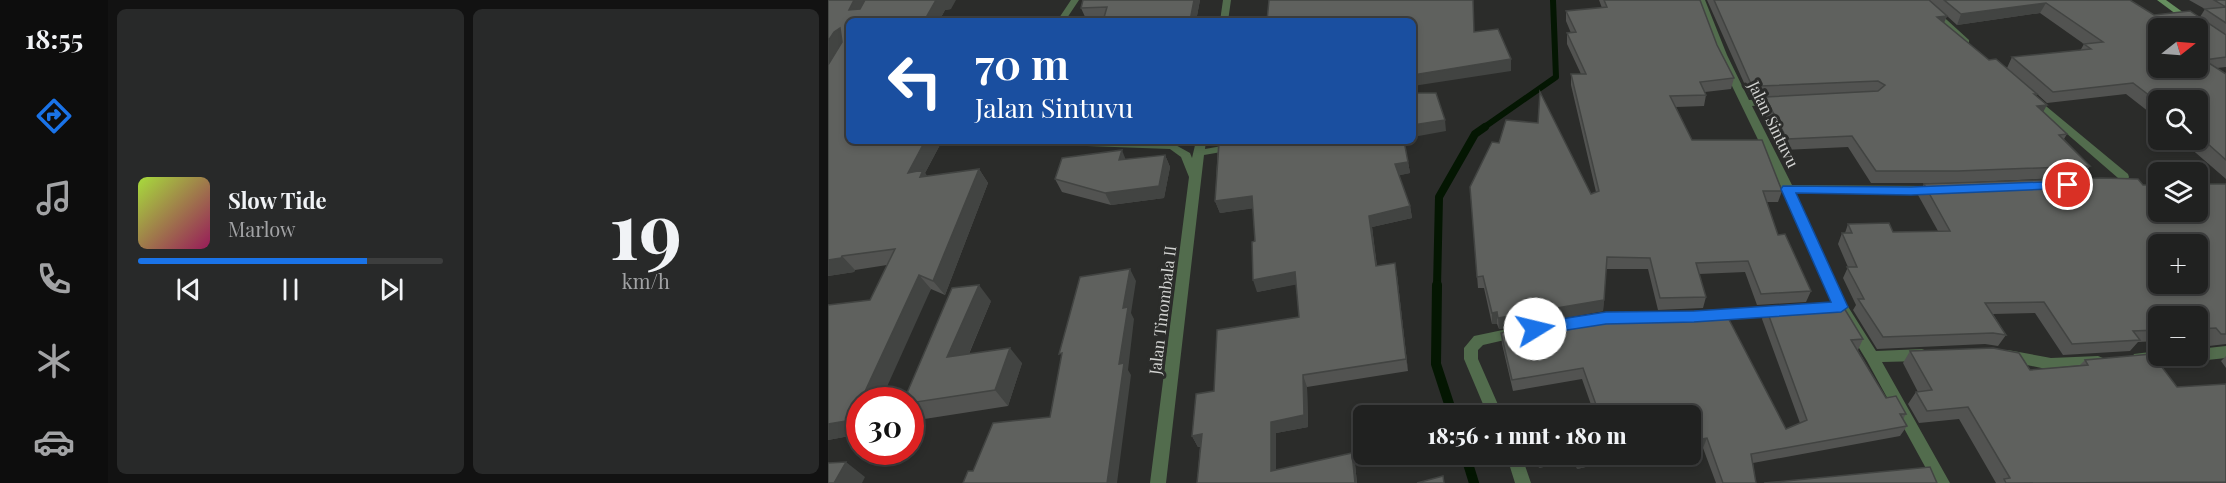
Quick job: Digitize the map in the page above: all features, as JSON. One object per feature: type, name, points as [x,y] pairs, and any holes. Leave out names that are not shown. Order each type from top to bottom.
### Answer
[{"type":"street","points":[[1063,18],[1075,0]]},
{"type":"street","points":[[1224,18],[1227,0]]},
{"type":"street","name":"Jalan Sintuvu","points":[[1701,0],[1700,3],[1744,103],[1788,189],[1835,307],[1872,357],[1942,483]]},
{"type":"street","points":[[1920,0],[1973,48]]},
{"type":"street","points":[[2161,0],[2187,18]]},
{"type":"street","points":[[2023,92],[2124,177],[2121,182],[2092,184]]},
{"type":"street","points":[[1744,103],[1791,101]]},
{"type":"street","points":[[1151,144],[1172,146],[1186,155],[1194,178]]},
{"type":"street","name":"Jalan Tinombala II","points":[[1158,483],[1194,178],[1200,144]]},
{"type":"street","points":[[1198,153],[1241,146]]},
{"type":"street","points":[[1788,189],[1944,190]]},
{"type":"street","points":[[1694,316],[1796,310]]},
{"type":"street","points":[[1491,405],[1471,359],[1471,348],[1479,340],[1492,336],[1535,329]]},
{"type":"street","points":[[2208,354],[2226,352]]},
{"type":"street","points":[[1991,353],[2051,364],[2148,358]]},
{"type":"street","points":[[1872,357],[1940,354]]},
{"type":"street","points":[[1517,465],[1523,483]]},
{"type":"building","points":[[828,0],[854,0],[849,10],[860,9],[865,0],[936,0],[926,18],[846,18],[846,144],[923,144],[908,173],[923,170],[920,177],[979,169],[933,281],[919,275],[867,387],[846,387],[846,421],[828,424],[828,305],[870,300],[895,249],[828,260],[828,65],[842,42],[840,28],[828,41]]},
{"type":"building","points":[[1083,0],[1194,0],[1191,18],[1104,18],[1107,7],[1081,8]]},
{"type":"building","points":[[1269,0],[1473,0],[1474,32],[1498,29],[1511,59],[1416,75],[1416,18],[1267,18]]},
{"type":"building","points":[[1604,0],[1700,0],[1717,45],[1734,78],[1700,82],[1706,95],[1670,96],[1692,140],[1762,140],[1782,191],[1763,191],[1778,235],[1785,234],[1811,291],[1761,294],[1748,261],[1696,263],[1706,297],[1660,298],[1650,258],[1607,257],[1604,300],[1498,318],[1497,312],[1492,313],[1483,276],[1477,277],[1470,187],[1492,142],[1499,143],[1506,120],[1538,123],[1540,92],[1591,194],[1599,191],[1571,74],[1586,74],[1567,33],[1576,32],[1566,11],[1607,7]]},
{"type":"building","points":[[1714,0],[1929,0],[1947,16],[1937,17],[1989,60],[1996,59],[2037,94],[2034,94],[2047,105],[2037,106],[2067,134],[2059,135],[2090,166],[1958,171],[1876,171],[1852,136],[1787,139],[1765,97],[1878,91],[1885,85],[1878,81],[1760,86],[1758,83],[1751,84]]},
{"type":"building","points":[[1944,0],[2130,0],[2154,15],[2190,11],[2200,18],[2148,18],[2148,78],[2208,78],[2208,63],[2226,74],[2226,160],[2208,144],[2208,90],[2148,90],[2148,94],[2133,83],[2053,92],[2012,57],[2091,49],[2084,44],[2103,42],[2046,3],[1961,14]]},
{"type":"building","points":[[2214,0],[2226,0],[2226,7]]},
{"type":"building","points":[[2226,7],[2226,23],[2205,9]]},
{"type":"building","points":[[2208,23],[2226,35],[2226,57],[2208,59]]},
{"type":"building","points":[[1416,93],[1436,93],[1445,120],[1416,125]]},
{"type":"building","points":[[1219,144],[1405,144],[1408,162],[1395,164],[1410,206],[1369,216],[1376,266],[1395,263],[1406,359],[1303,375],[1304,415],[1271,422],[1271,471],[1352,453],[1355,483],[1197,483],[1202,434],[1192,436],[1196,394],[1214,391],[1217,330],[1299,317],[1295,272],[1253,280],[1252,242],[1255,241],[1252,196],[1215,201]]},
{"type":"building","points":[[1122,150],[1119,160],[1165,155],[1159,186],[1105,193],[1055,179],[1062,158]]},
{"type":"building","points":[[2102,178],[2138,179],[2143,185],[2148,185],[2148,222],[2208,222],[2208,184],[2226,184],[2226,334],[2221,334],[2216,328],[2208,328],[2208,306],[2148,306],[2148,330],[2133,331],[2140,340],[2072,344],[2044,302],[1985,303],[2006,335],[1993,333],[1883,337],[1858,299],[1864,299],[1847,267],[1857,267],[1842,233],[1852,233],[1848,224],[1889,223],[1893,232],[1950,231],[1924,184]]},
{"type":"building","points":[[1130,269],[1123,308],[1128,307],[1119,364],[1124,363],[1107,483],[963,483],[968,471],[973,471],[993,423],[1050,417],[1062,353],[1059,354],[1080,277]]},
{"type":"building","points":[[979,285],[947,357],[1010,348],[995,390],[924,401],[924,387],[910,387],[952,288]]},
{"type":"building","points":[[1841,303],[1863,339],[1851,340],[1886,398],[1896,396],[1906,414],[1900,414],[1907,426],[1751,454],[1756,483],[1723,483],[1707,438],[1701,439],[1701,405],[1596,405],[1583,368],[1512,380],[1501,333],[1609,314],[1724,310],[1786,429],[1807,420],[1766,308]]},
{"type":"building","points":[[1993,348],[2019,353],[2030,370],[2088,365],[2085,360],[2148,354],[2148,366],[2161,366],[2177,387],[2226,384],[2226,482],[2006,483],[2004,479],[2010,478],[1968,407],[1927,411],[1916,392],[1932,390],[1910,351]]},
{"type":"building","points":[[846,462],[834,483],[828,483],[828,463]]},
{"type":"building","points":[[1930,467],[1937,483],[1764,483]]},
{"type":"building","points":[[1443,476],[1444,483],[1417,483]]},
{"type":"waterway","points":[[1483,128],[1556,77],[1553,0]]},
{"type":"waterway","points":[[1437,287],[1439,197],[1475,134],[1485,127]]},
{"type":"waterway","points":[[1437,285],[1436,364],[1449,405]]},
{"type":"waterway","points":[[1468,465],[1474,483]]},
{"type":"route","points":[[1535,329],[1606,318],[1694,316],[1841,307],[1788,189],[1911,191],[2068,185]]}]
